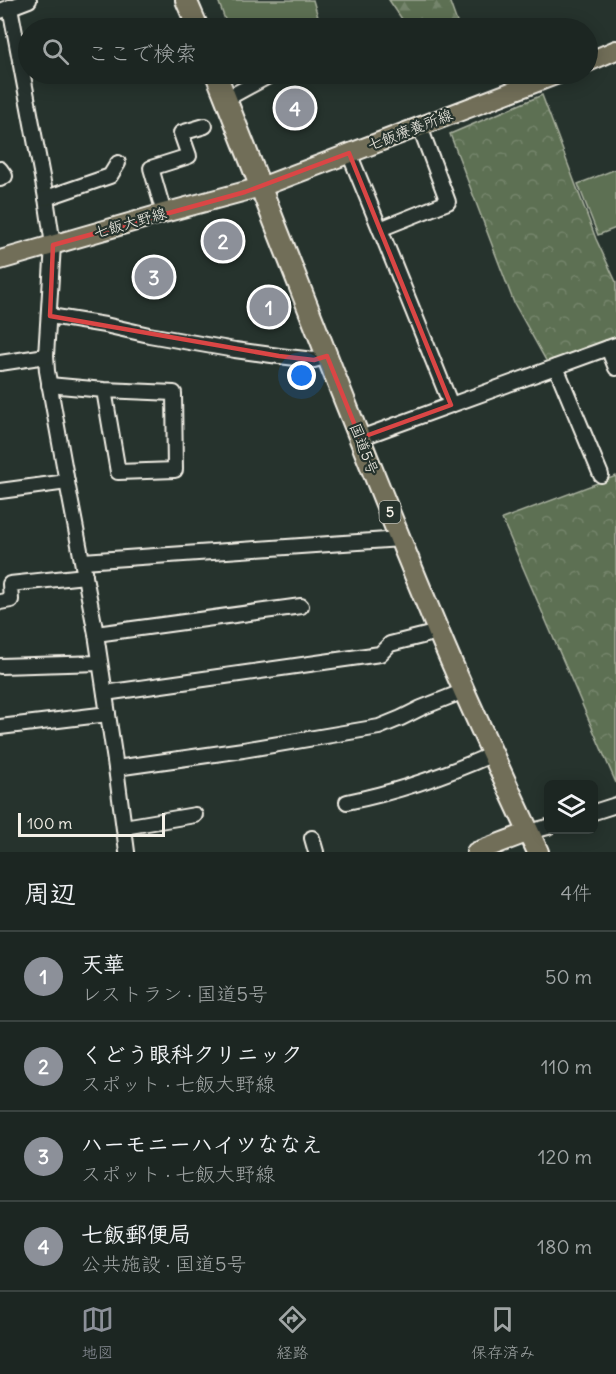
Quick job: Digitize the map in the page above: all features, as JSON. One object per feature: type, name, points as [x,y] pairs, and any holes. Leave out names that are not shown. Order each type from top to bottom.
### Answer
[{"type":"highway","points":[[186,0],[194,18]]},
{"type":"highway","name":"国道5号","points":[[220,84],[438,632],[537,852]]},
{"type":"main road","points":[[598,58],[616,50]]},
{"type":"main road","name":"七飯療養所線","points":[[261,187],[532,84]]},
{"type":"main road","name":"七飯大野線","points":[[0,261],[261,187]]},
{"type":"main road","points":[[476,852],[529,832]]},
{"type":"street","points":[[18,49],[10,6],[28,0]]},
{"type":"street","points":[[25,84],[53,245],[47,371],[96,634],[117,768],[127,852]]},
{"type":"street","points":[[235,94],[254,84]]},
{"type":"street","points":[[164,213],[151,168],[189,156],[181,133],[205,126]]},
{"type":"street","points":[[380,228],[448,202],[420,127]]},
{"type":"street","points":[[350,153],[451,405]]},
{"type":"street","points":[[46,198],[111,176],[118,163]]},
{"type":"street","points":[[0,169],[5,176],[0,179]]},
{"type":"street","points":[[50,316],[236,350],[314,360],[328,356]]},
{"type":"street","points":[[360,438],[612,346],[616,368]]},
{"type":"street","points":[[0,363],[46,356]]},
{"type":"street","points":[[556,367],[601,475]]},
{"type":"street","points":[[49,385],[174,393],[175,470],[118,472],[104,390]]},
{"type":"street","points":[[0,491],[67,482]]},
{"type":"street","points":[[83,561],[401,539]]},
{"type":"street","points":[[0,602],[11,600],[10,584],[85,576]]},
{"type":"street","points":[[96,634],[301,606]]},
{"type":"street","points":[[105,693],[380,654],[390,644],[438,632]]},
{"type":"street","points":[[0,666],[100,663]]},
{"type":"street","points":[[117,768],[378,728],[464,691]]},
{"type":"street","points":[[0,727],[108,714]]},
{"type":"street","points":[[347,802],[381,795],[493,754]]},
{"type":"street","points":[[598,811],[616,805]]},
{"type":"street","points":[[124,827],[195,815]]},
{"type":"street","points":[[529,832],[544,828]]},
{"type":"street","points":[[312,837],[316,852]]},
{"type":"highlighted area","points":[[349,153],[451,405],[360,438],[327,356],[314,360],[279,356],[50,316],[53,245],[245,192]]},
{"type":"green space","points":[[218,0],[313,0],[318,18],[224,18]]},
{"type":"green space","points":[[389,0],[449,0],[455,18],[401,18]]},
{"type":"green space","points":[[542,95],[596,239],[616,282],[616,340],[548,364],[514,303],[450,134]]},
{"type":"green space","points":[[616,169],[616,228],[598,235],[578,184]]},
{"type":"green space","points":[[616,476],[616,783],[502,519]]},
{"type":"place","name":"七飯郵便局","points":[[295,108]]},
{"type":"place","name":"くどう眼科クリニック","points":[[223,241]]},
{"type":"place","name":"ハーモニーハイツななえ","points":[[154,277]]},
{"type":"place","name":"天華","points":[[269,307]]}]
